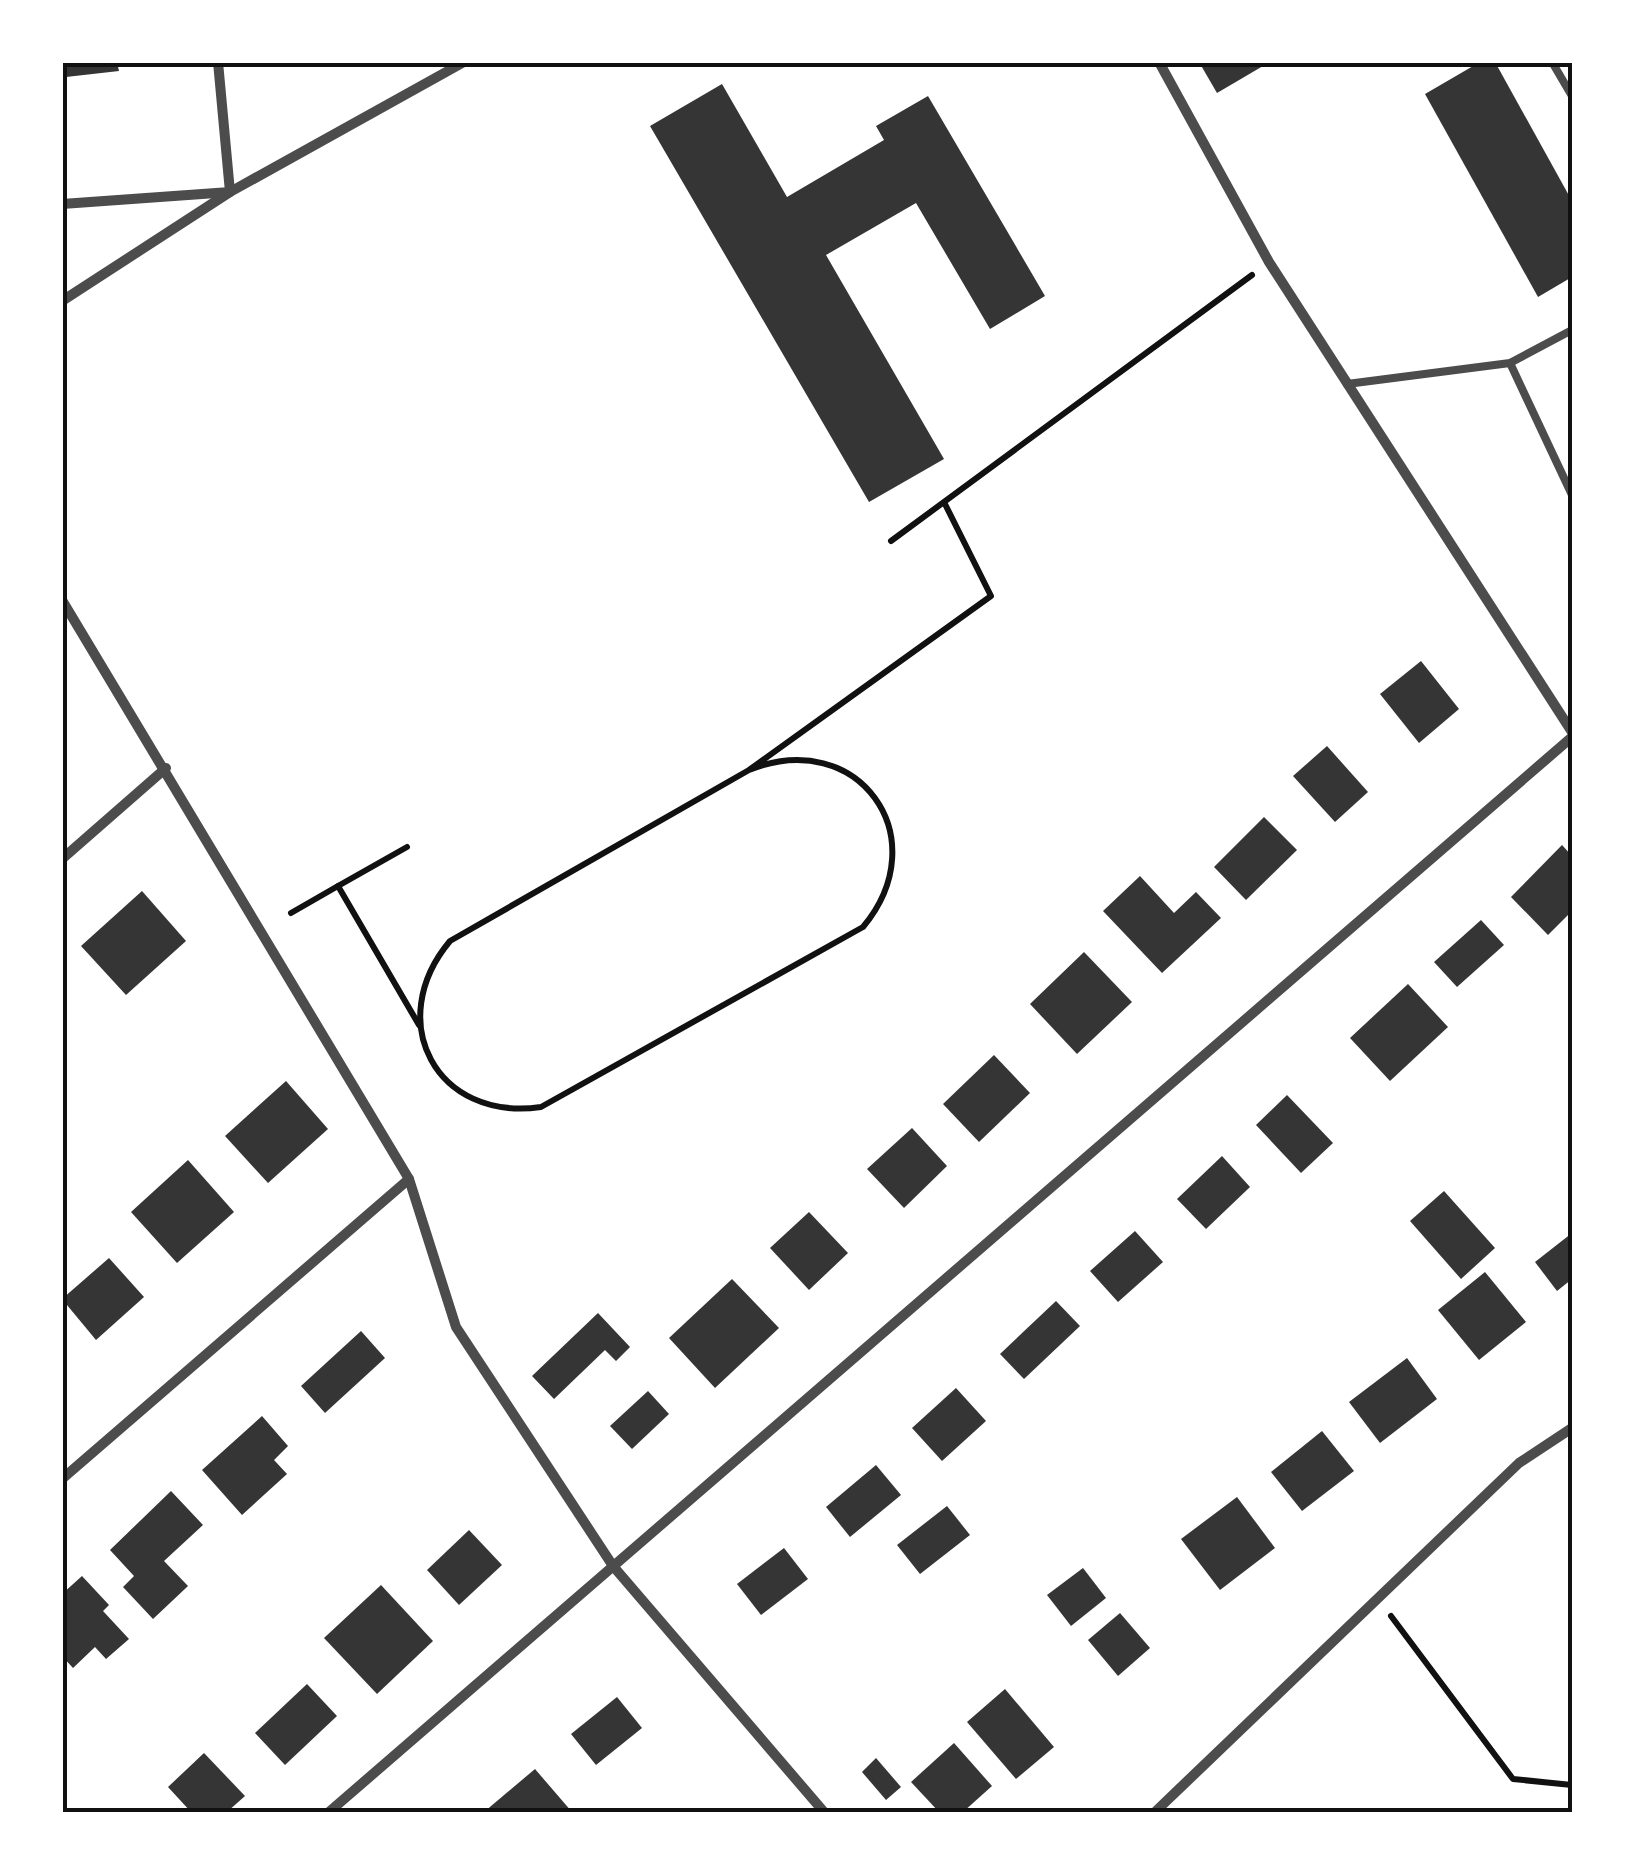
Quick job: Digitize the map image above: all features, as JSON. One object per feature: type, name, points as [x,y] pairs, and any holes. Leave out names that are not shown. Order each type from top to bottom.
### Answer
[{"type":"street","points":[[218,62],[230,192]]},
{"type":"street","points":[[62,300],[230,192],[464,62]]},
{"type":"street","points":[[329,1812],[1572,734],[1269,262],[1159,62]]},
{"type":"street","points":[[62,204],[230,192]]},
{"type":"street","points":[[62,600],[409,1178],[456,1327],[613,1566],[824,1812]]},
{"type":"street","points":[[62,859],[166,768]]},
{"type":"street","points":[[62,1479],[409,1178]]},
{"type":"street","points":[[1154,1812],[1519,1463],[1572,1428]]},
{"type":"lane","points":[[1552,62],[1572,96]]},
{"type":"lane","points":[[1347,384],[1510,363],[1572,330]]},
{"type":"lane","points":[[1510,363],[1572,496]]},
{"type":"path","points":[[891,540],[1269,262]]},
{"type":"path","points":[[420,1026],[424,980],[450,941],[749,770],[991,596],[945,504]]},
{"type":"path","points":[[338,886],[420,1026],[426,1049],[452,1087],[495,1108],[542,1106],[862,927],[883,898],[893,865],[887,819],[875,798],[840,768],[818,760],[794,758],[749,770]]},
{"type":"path","points":[[291,913],[407,846]]},
{"type":"path","points":[[1378,1598],[1513,1779],[1572,1785]]},
{"type":"building","points":[[64,62],[117,62],[119,71],[66,77]]},
{"type":"building","points":[[1199,62],[1261,62],[1263,66],[1217,93]]},
{"type":"building","points":[[1480,62],[1495,62],[1572,201],[1572,277],[1538,297],[1425,94]]},
{"type":"building","points":[[722,84],[787,197],[884,140],[876,126],[928,96],[1045,296],[990,329],[916,203],[826,255],[944,459],[869,502],[650,126]]},
{"type":"building","points":[[1421,661],[1459,709],[1419,743],[1380,694]]},
{"type":"building","points":[[1327,746],[1368,792],[1335,822],[1293,776]]},
{"type":"building","points":[[1264,817],[1297,850],[1246,900],[1214,867]]},
{"type":"building","points":[[1562,845],[1572,856],[1572,911],[1548,935],[1511,897]]},
{"type":"building","points":[[1140,876],[1174,913],[1196,892],[1221,918],[1162,973],[1103,911]]},
{"type":"building","points":[[142,891],[186,941],[126,995],[81,946]]},
{"type":"building","points":[[1481,920],[1504,945],[1457,987],[1434,962]]},
{"type":"building","points":[[1084,952],[1132,1002],[1077,1054],[1030,1004]]},
{"type":"building","points":[[1408,984],[1448,1027],[1390,1081],[1350,1038]]},
{"type":"building","points":[[994,1055],[1030,1093],[979,1142],[943,1104]]},
{"type":"building","points":[[286,1081],[328,1129],[268,1183],[225,1136]]},
{"type":"building","points":[[1287,1095],[1333,1143],[1301,1173],[1256,1125]]},
{"type":"building","points":[[912,1128],[947,1166],[904,1208],[867,1169]]},
{"type":"building","points":[[1222,1156],[1250,1187],[1206,1229],[1177,1199]]},
{"type":"building","points":[[188,1160],[234,1212],[177,1263],[131,1212]]},
{"type":"building","points":[[1444,1191],[1495,1248],[1461,1279],[1410,1221]]},
{"type":"building","points":[[809,1212],[848,1253],[809,1290],[770,1248]]},
{"type":"building","points":[[1135,1231],[1163,1262],[1118,1302],[1090,1271]]},
{"type":"building","points":[[1572,1233],[1572,1279],[1557,1291],[1535,1262]]},
{"type":"building","points":[[109,1258],[144,1297],[96,1340],[62,1299]]},
{"type":"building","points":[[1485,1272],[1526,1322],[1479,1360],[1438,1310]]},
{"type":"building","points":[[732,1279],[779,1328],[715,1388],[669,1338]]},
{"type":"building","points":[[1056,1301],[1080,1326],[1024,1379],[1000,1354]]},
{"type":"building","points":[[598,1313],[630,1347],[616,1361],[605,1350],[554,1399],[532,1376]]},
{"type":"building","points":[[361,1331],[385,1358],[325,1413],[301,1386]]},
{"type":"building","points":[[1407,1358],[1437,1399],[1380,1443],[1349,1402]]},
{"type":"building","points":[[956,1388],[986,1421],[942,1461],[912,1428]]},
{"type":"building","points":[[648,1391],[669,1414],[632,1449],[610,1426]]},
{"type":"building","points":[[262,1416],[288,1446],[274,1460],[287,1474],[242,1515],[202,1470]]},
{"type":"building","points":[[1322,1431],[1354,1471],[1302,1511],[1271,1472]]},
{"type":"building","points":[[876,1465],[901,1495],[850,1537],[826,1507]]},
{"type":"building","points":[[171,1491],[203,1525],[164,1561],[188,1586],[153,1619],[123,1587],[134,1576],[110,1550]]},
{"type":"building","points":[[1237,1497],[1275,1548],[1220,1590],[1181,1539]]},
{"type":"building","points":[[947,1506],[970,1535],[920,1574],[897,1545]]},
{"type":"building","points":[[469,1530],[502,1565],[459,1605],[427,1570]]},
{"type":"building","points":[[784,1548],[808,1579],[761,1615],[737,1584]]},
{"type":"building","points":[[1083,1568],[1106,1598],[1071,1626],[1047,1595]]},
{"type":"building","points":[[82,1576],[109,1605],[103,1611],[129,1639],[106,1659],[95,1647],[73,1668],[62,1656],[62,1594]]},
{"type":"building","points":[[381,1585],[433,1641],[377,1694],[324,1638]]},
{"type":"building","points":[[1120,1613],[1150,1648],[1118,1676],[1088,1640]]},
{"type":"building","points":[[307,1684],[337,1716],[285,1765],[255,1733]]},
{"type":"building","points":[[1005,1689],[1054,1747],[1016,1779],[967,1722]]},
{"type":"building","points":[[617,1697],[642,1728],[596,1765],[571,1734]]},
{"type":"building","points":[[954,1743],[992,1786],[963,1812],[939,1812],[911,1782]]},
{"type":"building","points":[[204,1753],[245,1796],[227,1812],[191,1812],[168,1787]]},
{"type":"building","points":[[876,1758],[901,1787],[886,1800],[862,1772]]},
{"type":"building","points":[[535,1769],[572,1812],[484,1812]]}]
